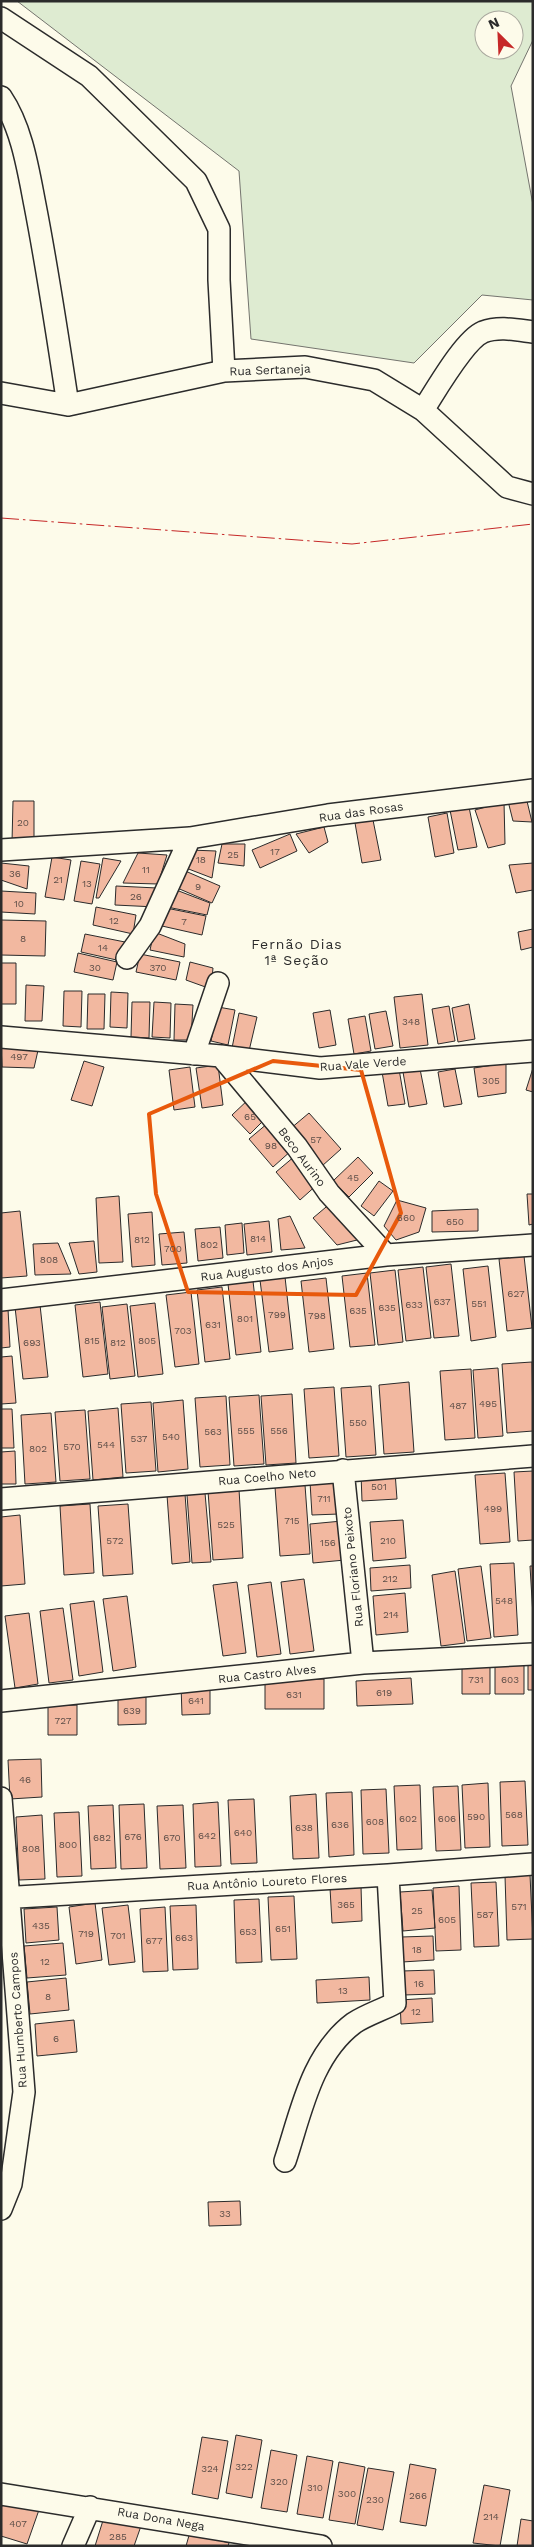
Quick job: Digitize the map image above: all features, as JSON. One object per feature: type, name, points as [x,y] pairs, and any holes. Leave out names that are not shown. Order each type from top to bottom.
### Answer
[{"type":"street","points":[[1,18],[89,76],[196,180],[219,228],[219,280],[224,371]]},
{"type":"street","points":[[1,97],[10,111],[27,167],[44,253],[68,405]]},
{"type":"street","points":[[422,410],[469,342],[483,332],[503,328],[533,332]]},
{"type":"street","name":"Rua Sertaneja","points":[[1,393],[68,405],[224,371],[305,366],[374,380],[422,410],[507,487],[533,494]]},
{"type":"street","name":"Rua das Rosas","points":[[1,850],[190,838],[328,816],[533,790]]},
{"type":"street","points":[[127,958],[150,926],[190,838]]},
{"type":"street","points":[[194,1054],[218,982]]},
{"type":"street","name":"Rua Vale Verde","points":[[1,1037],[221,1056],[320,1068],[533,1051]]},
{"type":"street","name":"Beco Aurino","points":[[221,1056],[297,1147],[329,1193],[386,1255]]},
{"type":"street","name":"Rua Augusto dos Anjos","points":[[1,1300],[386,1255],[533,1245]]},
{"type":"street","name":"Rua Coelho Neto","points":[[1,1499],[533,1456]]},
{"type":"street","name":"Rua Floriano Peixoto","points":[[342,1470],[364,1664]]},
{"type":"street","name":"Rua Castro Alves","points":[[1,1701],[364,1664],[533,1654]]},
{"type":"street","name":"Rua Humberto Campos","points":[[1,1798],[5,1898],[24,2092],[11,2184],[1,2209]]},
{"type":"street","name":"Rua Antônio Loureto Flores","points":[[5,1898],[388,1876],[533,1864]]},
{"type":"street","points":[[285,2161],[316,2068],[330,2046],[354,2023],[395,2003],[388,1876]]},
{"type":"street","name":"Rua Dona Nega","points":[[1,2494],[321,2546]]},
{"type":"street","points":[[72,2546],[90,2507]]},
{"type":"highlighted area","points":[[273,1061],[361,1070],[401,1213],[356,1295],[188,1292],[156,1194],[149,1114]]},
{"type":"green space","points":[[17,1],[533,1],[533,40],[524,59],[524,10],[474,10],[474,60],[523,60],[511,86],[533,205],[533,300],[482,295],[414,363],[251,339],[239,171]]},
{"type":"building","points":[[526,797],[532,822],[513,821],[508,801]]},
{"type":"building","points":[[13,801],[34,801],[34,842],[12,842]]},
{"type":"building","points":[[504,802],[505,844],[488,848],[475,810]]},
{"type":"building","points":[[469,807],[477,847],[458,850],[450,810]]},
{"type":"building","points":[[447,813],[454,853],[435,857],[428,817]]},
{"type":"building","points":[[373,820],[381,860],[362,863],[355,823]]},
{"type":"building","points":[[324,827],[328,842],[309,853],[296,834]]},
{"type":"building","points":[[290,834],[297,851],[260,868],[252,850]]},
{"type":"building","points":[[222,844],[245,844],[244,866],[218,863]]},
{"type":"building","points":[[190,850],[216,851],[212,878],[186,868]]},
{"type":"building","points":[[138,853],[167,855],[158,884],[123,883]]},
{"type":"building","points":[[52,857],[71,860],[64,900],[45,897]]},
{"type":"building","points":[[103,858],[121,861],[99,898],[96,898]]},
{"type":"building","points":[[81,861],[100,864],[92,904],[74,901]]},
{"type":"building","points":[[1,863],[29,866],[27,889],[1,880]]},
{"type":"building","points":[[533,863],[533,890],[516,893],[509,865]]},
{"type":"building","points":[[183,870],[220,886],[212,903],[175,887]]},
{"type":"building","points":[[116,886],[157,888],[156,907],[115,905]]},
{"type":"building","points":[[171,888],[210,903],[207,915],[167,907]]},
{"type":"building","points":[[1,891],[36,893],[35,914],[1,912]]},
{"type":"building","points":[[96,907],[136,915],[133,934],[93,925]]},
{"type":"building","points":[[166,908],[206,916],[202,935],[162,926]]},
{"type":"building","points":[[1,920],[46,921],[45,956],[1,955]]},
{"type":"building","points":[[533,929],[533,947],[521,950],[518,932]]},
{"type":"building","points":[[154,932],[185,944],[184,957],[150,950]]},
{"type":"building","points":[[85,934],[125,942],[121,961],[81,952]]},
{"type":"building","points":[[78,953],[117,962],[113,980],[74,972]]},
{"type":"building","points":[[140,954],[180,962],[176,980],[136,972]]},
{"type":"building","points":[[190,962],[213,968],[211,989],[186,980]]},
{"type":"building","points":[[1,963],[16,963],[16,1004],[1,1004]]},
{"type":"building","points":[[26,985],[44,986],[42,1021],[25,1021]]},
{"type":"building","points":[[64,991],[82,991],[81,1027],[63,1026]]},
{"type":"building","points":[[111,992],[128,993],[127,1028],[110,1027]]},
{"type":"building","points":[[88,994],[105,994],[104,1029],[87,1029]]},
{"type":"building","points":[[422,994],[428,1045],[400,1048],[394,997]]},
{"type":"building","points":[[132,1002],[150,1002],[149,1038],[131,1037]]},
{"type":"building","points":[[154,1002],[171,1003],[170,1038],[152,1037]]},
{"type":"building","points":[[175,1004],[193,1005],[191,1040],[174,1040]]},
{"type":"building","points":[[469,1004],[475,1039],[458,1042],[452,1008]]},
{"type":"building","points":[[449,1006],[455,1041],[438,1044],[432,1009]]},
{"type":"building","points":[[218,1007],[235,1010],[228,1045],[211,1041]]},
{"type":"building","points":[[330,1010],[336,1045],[319,1048],[313,1013]]},
{"type":"building","points":[[386,1011],[393,1046],[375,1049],[369,1014]]},
{"type":"building","points":[[239,1013],[257,1017],[249,1051],[232,1048]]},
{"type":"building","points":[[365,1016],[371,1051],[354,1054],[348,1019]]},
{"type":"building","points":[[1,1044],[39,1046],[34,1068],[2,1067]]},
{"type":"building","points":[[84,1061],[104,1067],[92,1106],[71,1100]]},
{"type":"building","points":[[506,1063],[506,1093],[478,1097],[474,1068]]},
{"type":"building","points":[[218,1065],[223,1105],[202,1108],[196,1068]]},
{"type":"building","points":[[190,1067],[195,1107],[174,1110],[169,1070]]},
{"type":"building","points":[[533,1068],[533,1092],[526,1090]]},
{"type":"building","points":[[399,1069],[405,1104],[388,1106],[382,1072]]},
{"type":"building","points":[[420,1069],[427,1104],[409,1107],[403,1072]]},
{"type":"building","points":[[455,1069],[462,1104],[444,1107],[438,1072]]},
{"type":"building","points":[[250,1098],[268,1116],[250,1134],[232,1115]]},
{"type":"building","points":[[309,1113],[341,1149],[322,1166],[290,1129]]},
{"type":"building","points":[[268,1123],[292,1150],[273,1167],[249,1139]]},
{"type":"building","points":[[295,1156],[319,1183],[300,1200],[276,1172]]},
{"type":"building","points":[[358,1157],[373,1173],[349,1197],[333,1181]]},
{"type":"building","points":[[379,1181],[393,1191],[374,1216],[361,1206]]},
{"type":"building","points":[[527,1194],[533,1194],[533,1224],[529,1225]]},
{"type":"building","points":[[119,1196],[123,1262],[99,1263],[96,1198]]},
{"type":"building","points":[[397,1200],[426,1208],[419,1232],[396,1240],[384,1226]]},
{"type":"building","points":[[332,1202],[365,1238],[337,1245],[313,1218]]},
{"type":"building","points":[[478,1209],[478,1231],[432,1232],[432,1211]]},
{"type":"building","points":[[20,1211],[27,1276],[1,1278],[1,1213]]},
{"type":"building","points":[[152,1212],[155,1265],[132,1267],[128,1214]]},
{"type":"building","points":[[290,1216],[305,1248],[281,1250],[278,1219]]},
{"type":"building","points":[[269,1221],[272,1252],[247,1255],[244,1224]]},
{"type":"building","points":[[242,1223],[244,1253],[227,1255],[225,1225]]},
{"type":"building","points":[[220,1227],[223,1258],[198,1261],[195,1229]]},
{"type":"building","points":[[184,1232],[187,1263],[162,1265],[159,1234]]},
{"type":"building","points":[[94,1241],[97,1272],[79,1274],[69,1243]]},
{"type":"building","points":[[58,1243],[71,1274],[35,1275],[33,1244]]},
{"type":"building","points":[[524,1256],[532,1328],[507,1331],[499,1259]]},
{"type":"building","points":[[451,1264],[459,1336],[434,1338],[426,1267]]},
{"type":"building","points":[[488,1266],[496,1337],[471,1341],[463,1269]]},
{"type":"building","points":[[423,1267],[431,1338],[406,1341],[398,1270]]},
{"type":"building","points":[[395,1270],[403,1342],[378,1345],[370,1273]]},
{"type":"building","points":[[367,1273],[375,1345],[350,1347],[342,1276]]},
{"type":"building","points":[[285,1277],[293,1349],[269,1352],[260,1280]]},
{"type":"building","points":[[326,1278],[334,1349],[309,1352],[301,1281]]},
{"type":"building","points":[[253,1281],[261,1352],[236,1355],[228,1284]]},
{"type":"building","points":[[222,1287],[230,1359],[205,1362],[197,1290]]},
{"type":"building","points":[[191,1292],[199,1364],[175,1367],[166,1295]]},
{"type":"building","points":[[100,1302],[108,1374],[83,1377],[75,1305]]},
{"type":"building","points":[[155,1303],[163,1374],[138,1377],[130,1306]]},
{"type":"building","points":[[127,1304],[135,1376],[110,1379],[102,1307]]},
{"type":"building","points":[[40,1305],[48,1377],[23,1379],[15,1307]]},
{"type":"building","points":[[8,1309],[10,1347],[1,1348],[1,1310]]},
{"type":"building","points":[[12,1356],[16,1403],[1,1404],[1,1357]]},
{"type":"building","points":[[532,1362],[533,1431],[507,1433],[502,1364]]},
{"type":"building","points":[[498,1368],[503,1436],[478,1438],[473,1370]]},
{"type":"building","points":[[471,1369],[475,1438],[445,1440],[440,1371]]},
{"type":"building","points":[[409,1382],[414,1452],[384,1454],[379,1385]]},
{"type":"building","points":[[371,1386],[376,1455],[346,1457],[341,1388]]},
{"type":"building","points":[[334,1387],[339,1456],[309,1458],[304,1389]]},
{"type":"building","points":[[292,1394],[296,1463],[266,1465],[261,1396]]},
{"type":"building","points":[[259,1395],[264,1464],[234,1466],[229,1397]]},
{"type":"building","points":[[226,1396],[230,1465],[200,1467],[195,1398]]},
{"type":"building","points":[[183,1400],[188,1469],[158,1472],[153,1403]]},
{"type":"building","points":[[151,1402],[156,1471],[126,1473],[121,1404]]},
{"type":"building","points":[[118,1408],[123,1477],[93,1480],[88,1411]]},
{"type":"building","points":[[1,1409],[12,1409],[14,1448],[1,1448]]},
{"type":"building","points":[[85,1410],[90,1479],[60,1481],[55,1412]]},
{"type":"building","points":[[51,1413],[56,1482],[25,1484],[21,1415]]},
{"type":"building","points":[[15,1451],[16,1484],[1,1484],[1,1452]]},
{"type":"building","points":[[533,1471],[533,1540],[518,1541],[514,1472]]},
{"type":"building","points":[[395,1472],[397,1499],[362,1501],[361,1474]]},
{"type":"building","points":[[505,1473],[510,1542],[480,1544],[475,1475]]},
{"type":"building","points":[[337,1480],[339,1514],[312,1515],[310,1482]]},
{"type":"building","points":[[305,1485],[310,1554],[280,1556],[275,1487]]},
{"type":"building","points":[[239,1489],[243,1558],[213,1560],[208,1491]]},
{"type":"building","points":[[205,1493],[211,1562],[192,1563],[187,1495]]},
{"type":"building","points":[[185,1494],[190,1562],[172,1564],[167,1495]]},
{"type":"building","points":[[90,1504],[94,1573],[64,1575],[60,1506]]},
{"type":"building","points":[[128,1504],[133,1574],[103,1576],[98,1506]]},
{"type":"building","points":[[20,1515],[25,1584],[1,1586],[1,1517]]},
{"type":"building","points":[[403,1520],[406,1558],[373,1561],[370,1522]]},
{"type":"building","points":[[342,1521],[345,1560],[313,1563],[310,1524]]},
{"type":"building","points":[[514,1563],[518,1635],[494,1637],[490,1564]]},
{"type":"building","points":[[410,1565],[411,1588],[371,1591],[370,1568]]},
{"type":"building","points":[[481,1566],[491,1638],[467,1641],[458,1569]]},
{"type":"building","points":[[530,1566],[533,1566],[533,1616]]},
{"type":"building","points":[[455,1571],[465,1643],[441,1646],[432,1575]]},
{"type":"building","points":[[304,1579],[314,1651],[290,1654],[281,1582]]},
{"type":"building","points":[[237,1582],[246,1653],[223,1656],[213,1585]]},
{"type":"building","points":[[271,1582],[281,1654],[257,1657],[248,1585]]},
{"type":"building","points":[[405,1593],[408,1632],[376,1635],[373,1596]]},
{"type":"building","points":[[127,1596],[136,1667],[113,1671],[103,1599]]},
{"type":"building","points":[[94,1601],[103,1672],[79,1676],[70,1604]]},
{"type":"building","points":[[63,1608],[73,1680],[49,1683],[40,1611]]},
{"type":"building","points":[[29,1613],[38,1684],[15,1688],[5,1616]]},
{"type":"building","points":[[528,1660],[533,1660],[533,1690],[528,1690]]},
{"type":"building","points":[[462,1664],[490,1664],[490,1694],[462,1694]]},
{"type":"building","points":[[524,1664],[524,1694],[495,1694],[495,1665]]},
{"type":"building","points":[[411,1678],[413,1704],[357,1706],[356,1681]]},
{"type":"building","points":[[324,1679],[324,1709],[265,1709],[265,1680]]},
{"type":"building","points":[[181,1685],[210,1685],[210,1714],[182,1715]]},
{"type":"building","points":[[118,1695],[146,1695],[146,1724],[118,1725]]},
{"type":"building","points":[[77,1705],[77,1735],[48,1735],[48,1706]]},
{"type":"building","points":[[41,1759],[42,1797],[10,1799],[8,1760]]},
{"type":"building","points":[[525,1781],[528,1845],[502,1846],[500,1782]]},
{"type":"building","points":[[488,1783],[490,1847],[465,1848],[462,1785]]},
{"type":"building","points":[[420,1785],[422,1849],[397,1850],[394,1786]]},
{"type":"building","points":[[458,1786],[461,1850],[436,1851],[433,1787]]},
{"type":"building","points":[[386,1789],[389,1853],[363,1854],[361,1790]]},
{"type":"building","points":[[352,1792],[354,1855],[329,1857],[326,1793]]},
{"type":"building","points":[[316,1794],[319,1858],[293,1859],[290,1796]]},
{"type":"building","points":[[254,1799],[257,1863],[231,1864],[228,1800]]},
{"type":"building","points":[[218,1802],[221,1866],[195,1867],[193,1804]]},
{"type":"building","points":[[144,1804],[147,1868],[121,1869],[119,1805]]},
{"type":"building","points":[[113,1805],[116,1868],[91,1869],[88,1806]]},
{"type":"building","points":[[183,1805],[186,1868],[160,1869],[157,1806]]},
{"type":"building","points":[[79,1812],[82,1876],[57,1877],[54,1813]]},
{"type":"building","points":[[42,1815],[45,1879],[19,1880],[16,1817]]},
{"type":"building","points":[[530,1875],[533,1939],[507,1940],[505,1876]]},
{"type":"building","points":[[496,1882],[499,1946],[474,1947],[471,1883]]},
{"type":"building","points":[[361,1886],[362,1921],[332,1923],[330,1888]]},
{"type":"building","points":[[459,1886],[461,1950],[436,1951],[433,1888]]},
{"type":"building","points":[[432,1890],[435,1928],[403,1931],[400,1892]]},
{"type":"building","points":[[294,1896],[297,1959],[271,1960],[268,1897]]},
{"type":"building","points":[[259,1899],[262,1962],[236,1963],[234,1900]]},
{"type":"building","points":[[95,1903],[102,1960],[76,1964],[69,1907]]},
{"type":"building","points":[[128,1905],[135,1962],[109,1965],[102,1908]]},
{"type":"building","points":[[196,1905],[198,1969],[173,1970],[170,1906]]},
{"type":"building","points":[[57,1907],[59,1940],[26,1943],[24,1909]]},
{"type":"building","points":[[165,1907],[168,1971],[143,1972],[140,1909]]},
{"type":"building","points":[[433,1936],[434,1960],[402,1962],[401,1937]]},
{"type":"building","points":[[63,1943],[66,1975],[27,1978],[24,1946]]},
{"type":"building","points":[[434,1970],[435,1994],[403,1995],[402,1971]]},
{"type":"building","points":[[369,1977],[370,2000],[317,2003],[316,1980]]},
{"type":"building","points":[[66,1978],[69,2010],[30,2014],[27,1982]]},
{"type":"building","points":[[432,1998],[433,2022],[401,2024],[400,2000]]},
{"type":"building","points":[[74,2020],[77,2052],[37,2056],[35,2024]]},
{"type":"building","points":[[240,2201],[241,2225],[209,2226],[208,2202]]},
{"type":"building","points":[[236,2435],[262,2440],[252,2498],[226,2493]]},
{"type":"building","points":[[202,2437],[228,2441],[218,2499],[192,2494]]},
{"type":"building","points":[[271,2450],[297,2455],[287,2512],[261,2508]]},
{"type":"building","points":[[307,2456],[333,2461],[323,2518],[297,2514]]},
{"type":"building","points":[[339,2462],[365,2467],[355,2524],[329,2520]]},
{"type":"building","points":[[410,2464],[436,2469],[426,2526],[400,2522]]},
{"type":"building","points":[[368,2468],[394,2472],[383,2530],[357,2525]]},
{"type":"building","points":[[484,2485],[510,2490],[500,2546],[473,2543]]},
{"type":"building","points":[[5,2496],[40,2507],[27,2544],[1,2536],[1,2509]]},
{"type":"building","points":[[105,2514],[141,2526],[134,2546],[95,2546]]},
{"type":"building","points":[[521,2519],[533,2521],[533,2546],[517,2546]]},
{"type":"building","points":[[190,2532],[229,2543],[228,2546],[186,2546]]},
{"type":"power","points":[[1,518],[352,544],[533,524]]},
{"type":"district","name":"Fernão Dias 1ª Seção","points":[[297,952]]}]
